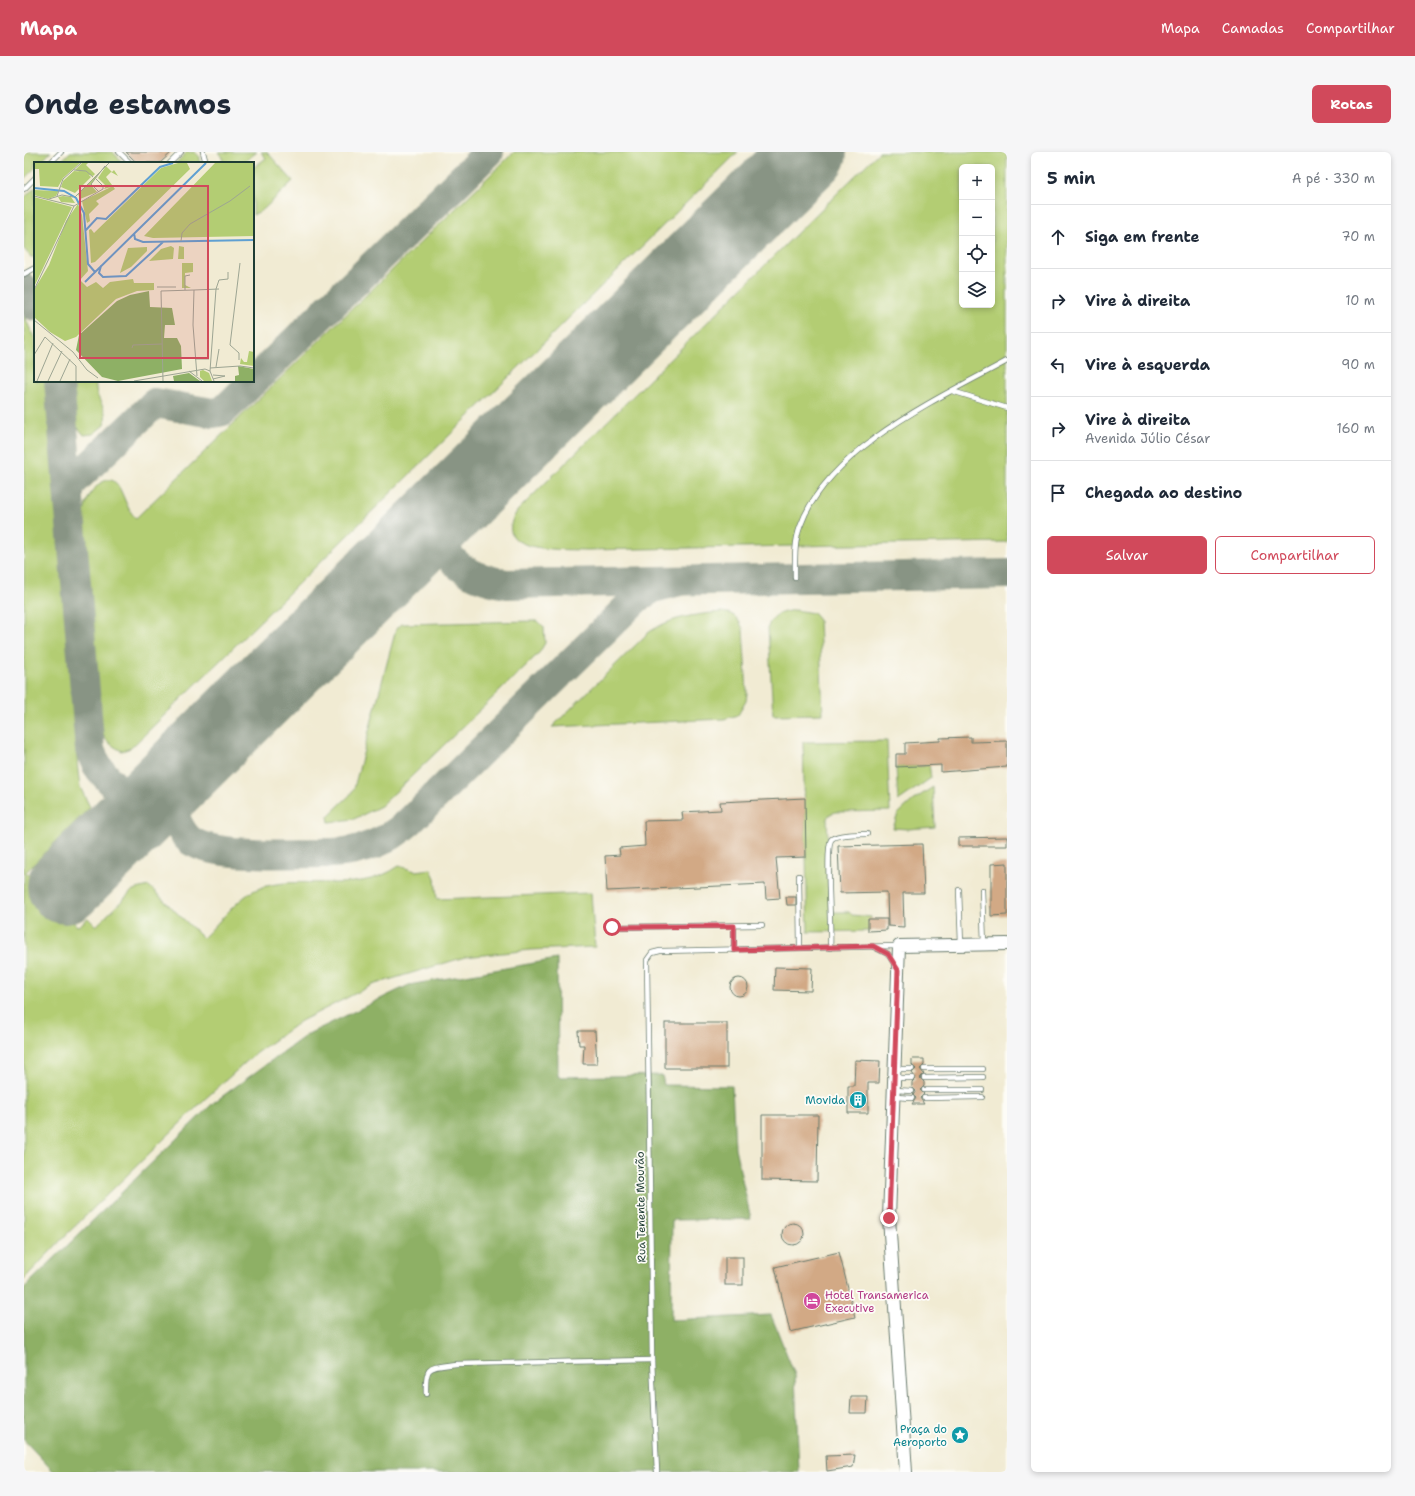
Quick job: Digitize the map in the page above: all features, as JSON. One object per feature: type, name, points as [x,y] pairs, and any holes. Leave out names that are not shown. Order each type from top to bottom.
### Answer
[{"type":"street","points":[[906,1472],[889,1218],[899,946],[1007,944]]},
{"type":"lane","points":[[51,162],[61,152]]},
{"type":"lane","points":[[119,152],[129,162]]},
{"type":"lane","points":[[171,162],[181,152]]},
{"type":"lane","points":[[202,152],[206,162]]},
{"type":"lane","points":[[24,189],[34,179]]},
{"type":"lane","points":[[24,274],[34,269]]},
{"type":"lane","points":[[795,578],[797,539],[810,505],[822,489],[847,462],[887,429],[1007,361]]},
{"type":"lane","points":[[952,391],[1007,408]]},
{"type":"lane","points":[[830,948],[831,932],[828,854],[831,840],[836,837],[867,834]]},
{"type":"lane","points":[[800,876],[800,948]]},
{"type":"lane","points":[[959,890],[962,945]]},
{"type":"lane","points":[[982,890],[984,944]]},
{"type":"lane","points":[[612,927],[762,925]]},
{"type":"lane","points":[[734,926],[734,950],[899,946]]},
{"type":"lane","points":[[873,946],[888,954],[898,970]]},
{"type":"lane","name":"Rua Tenente Mourão","points":[[657,1472],[652,1360],[646,968],[649,956],[660,951],[734,950]]},
{"type":"lane","points":[[895,1083],[912,1069]]},
{"type":"lane","points":[[924,1069],[983,1069]]},
{"type":"lane","points":[[924,1078],[983,1077]]},
{"type":"lane","points":[[895,1083],[912,1078]]},
{"type":"lane","points":[[895,1083],[912,1091]]},
{"type":"lane","points":[[895,1083],[912,1098]]},
{"type":"lane","points":[[924,1090],[982,1090]]},
{"type":"lane","points":[[924,1098],[982,1097]]},
{"type":"lane","points":[[426,1394],[425,1378],[427,1371],[433,1367],[456,1364],[652,1360]]},
{"type":"green space","points":[[24,152],[51,152],[41,162],[34,162],[34,169],[24,179]]},
{"type":"green space","points":[[70,152],[113,152],[122,162],[60,162]]},
{"type":"green space","points":[[187,152],[195,152],[200,157],[200,162],[177,162]]},
{"type":"green space","points":[[218,152],[257,152],[244,162],[222,162],[223,159]]},
{"type":"green space","points":[[261,152],[267,152],[293,181],[264,209],[254,214],[254,167],[266,158]]},
{"type":"green space","points":[[514,152],[738,152],[131,748],[122,751],[114,746],[105,738],[100,725],[83,526],[89,496],[95,488],[104,481],[111,480],[120,488],[131,512],[136,518]]},
{"type":"green space","points":[[879,152],[1007,152],[1007,542],[561,550],[546,549],[520,542],[512,535],[511,524],[518,510]]},
{"type":"green space","points":[[34,188],[34,257],[31,257],[24,249],[24,198]]},
{"type":"green space","points":[[24,315],[34,338],[34,382],[46,382],[78,771],[80,787],[90,807],[26,872],[77,926],[88,918],[96,926],[133,890],[149,886],[203,938],[241,899],[255,890],[272,885],[289,883],[345,883],[364,881],[382,875],[399,866],[415,871],[431,869],[435,878],[437,899],[591,893],[595,947],[530,950],[465,957],[372,985],[301,1021],[256,1053],[206,1098],[65,1236],[24,1279]]},
{"type":"green space","points":[[70,382],[95,382],[97,395],[104,411],[104,425],[93,434],[84,435],[74,423]]},
{"type":"green space","points":[[795,610],[813,613],[819,620],[823,714],[773,715],[768,627],[772,619],[778,614]]},
{"type":"green space","points":[[721,612],[735,617],[743,629],[747,693],[746,701],[738,715],[724,719],[552,727],[648,633],[665,623],[674,620]]},
{"type":"green space","points":[[538,621],[544,627],[545,643],[539,653],[381,806],[354,819],[329,822],[328,816],[350,795],[354,788],[396,629],[402,624]]},
{"type":"green space","points":[[887,741],[890,811],[836,812],[830,814],[827,818],[831,912],[849,912],[852,915],[871,917],[871,931],[808,932],[803,742]]},
{"type":"green space","points":[[924,742],[926,742],[931,778],[898,801],[896,767],[925,766]]},
{"type":"green space","points":[[933,787],[935,827],[908,829],[893,828],[898,814],[912,801]]},
{"type":"green space","points":[[557,959],[558,1077],[662,1075],[664,1085],[732,1086],[735,1148],[751,1219],[672,1220],[671,1320],[771,1315],[795,1375],[799,1472],[54,1472],[24,1440],[24,1288],[213,1103],[308,1034],[409,985]]},
{"type":"building","points":[[126,152],[172,152],[161,162],[136,162]]},
{"type":"building","points":[[971,737],[971,742],[1007,741],[1007,767],[941,772],[941,765],[896,767],[896,754],[905,754],[905,743],[940,741],[940,738]]},
{"type":"building","points":[[805,798],[806,857],[776,858],[780,898],[766,899],[765,884],[607,891],[605,856],[620,855],[619,848],[645,846],[644,821],[683,820],[682,812],[721,810],[720,802]]},
{"type":"building","points":[[1007,837],[1007,846],[958,846],[958,838]]},
{"type":"building","points":[[922,844],[924,893],[903,893],[904,927],[888,926],[887,892],[840,893],[838,846]]},
{"type":"building","points":[[1007,863],[1007,915],[991,916],[991,864]]},
{"type":"building","points":[[786,897],[796,897],[796,905],[787,905]]},
{"type":"building","points":[[868,919],[887,919],[887,930],[868,931]]},
{"type":"building","points":[[775,967],[812,968],[811,991],[774,990]]},
{"type":"building","points":[[735,978],[743,978],[748,983],[746,994],[743,996],[735,996],[730,991],[730,983]]},
{"type":"building","points":[[665,1023],[727,1023],[727,1068],[665,1068]]},
{"type":"building","points":[[578,1031],[595,1031],[597,1064],[583,1064],[584,1045],[579,1045]]},
{"type":"building","points":[[912,1059],[924,1059],[924,1065],[920,1069],[924,1074],[920,1078],[924,1082],[924,1086],[920,1090],[924,1094],[920,1098],[924,1104],[912,1104],[916,1098],[913,1095],[916,1091],[912,1087],[912,1082],[916,1078],[912,1073],[916,1069],[912,1065]]},
{"type":"building","points":[[855,1060],[880,1061],[879,1083],[868,1083],[868,1113],[848,1113],[848,1086],[854,1086]]},
{"type":"building","points":[[762,1115],[818,1115],[817,1181],[762,1180]]},
{"type":"building","points":[[793,1223],[801,1226],[804,1234],[801,1242],[793,1245],[785,1242],[782,1234],[785,1226]]},
{"type":"building","points":[[839,1252],[855,1317],[790,1332],[775,1267]]},
{"type":"building","points":[[725,1257],[743,1257],[743,1285],[725,1285]]},
{"type":"building","points":[[851,1397],[868,1397],[867,1413],[850,1413]]},
{"type":"building","points":[[855,1455],[853,1467],[827,1471],[826,1456]]},
{"type":"taxiway","points":[[254,381],[489,152]]},
{"type":"taxiway","points":[[24,288],[34,304]]},
{"type":"taxiway","points":[[59,382],[90,750],[97,766],[138,813]]},
{"type":"taxiway","points":[[69,502],[69,490],[73,482],[155,403],[213,413],[223,411],[253,382]]},
{"type":"taxiway","points":[[438,518],[439,533],[443,546],[449,556],[458,565],[468,572],[480,577],[507,584],[1007,574]]},
{"type":"taxiway","points":[[188,765],[177,785],[173,799],[174,814],[177,822],[187,837],[191,841],[204,847],[239,852],[279,854],[343,852],[353,851],[373,845],[392,835],[409,822],[637,598],[653,588],[680,581]]},
{"type":"runway","points":[[65,886],[809,152]]},
{"type":"place","name":"Movida","points":[[858,1100]]},
{"type":"place","name":"Hotel Transamerica Executive","points":[[812,1301]]},
{"type":"place","name":"Praça do Aeroporto","points":[[960,1435]]},
{"type":"route","points":[[612,927],[734,926],[734,950],[873,946],[888,954],[898,970],[895,1090],[889,1218]]}]
